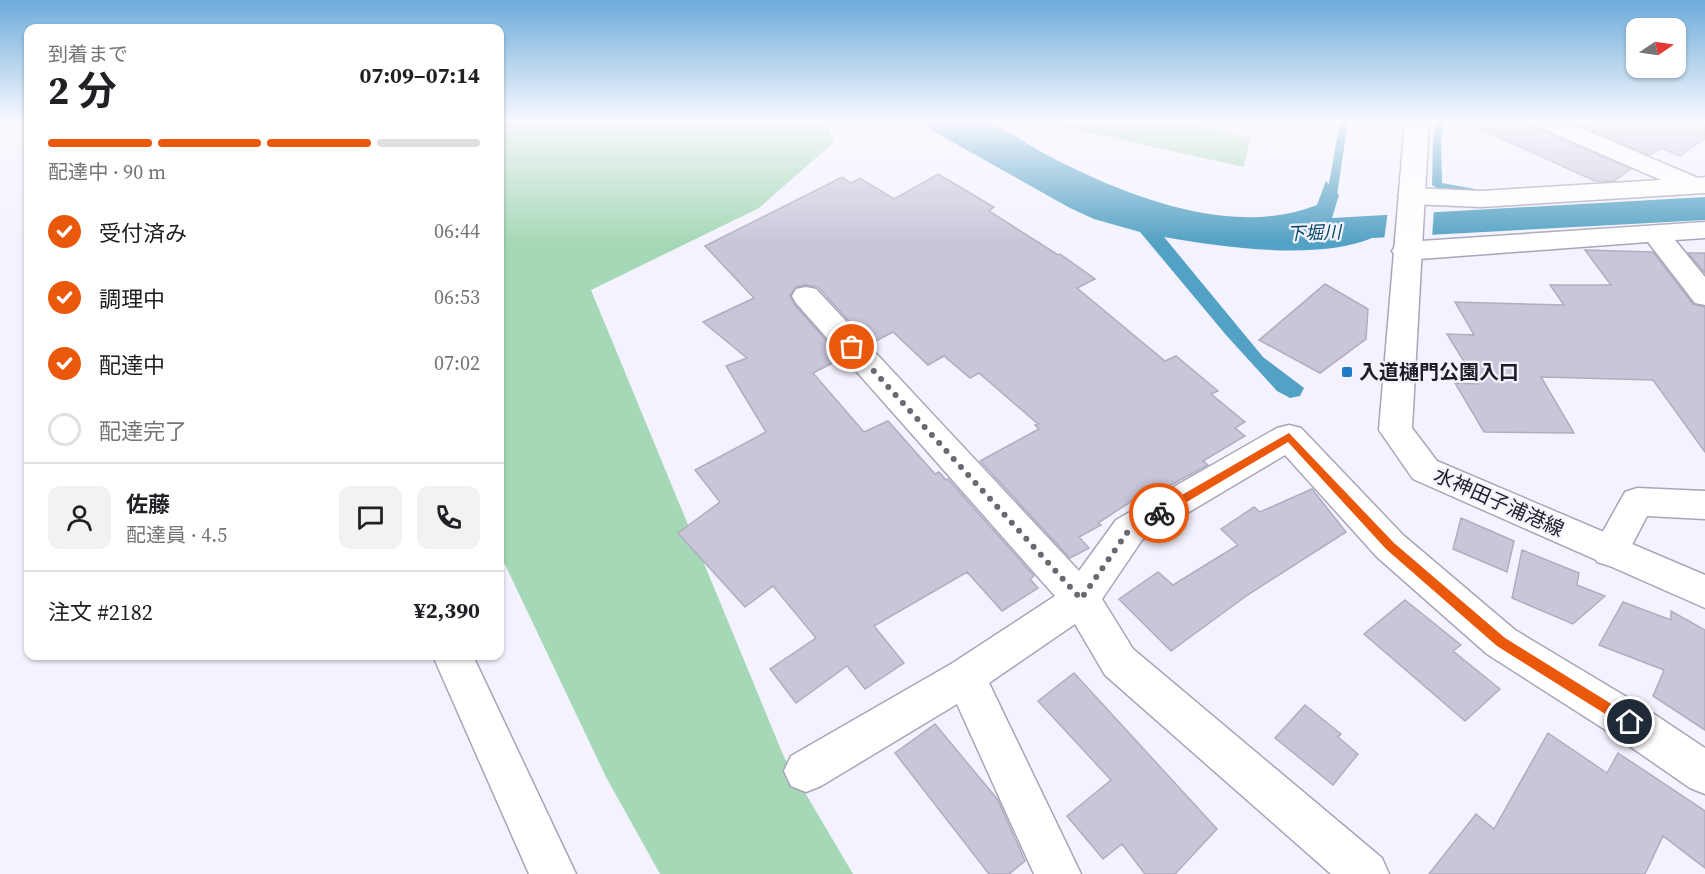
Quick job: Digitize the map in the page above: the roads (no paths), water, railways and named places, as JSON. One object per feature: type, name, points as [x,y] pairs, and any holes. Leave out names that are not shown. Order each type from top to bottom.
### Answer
[{"type":"street","name":"水神田子浦港線","points":[[1414,162],[1395,430],[1425,470],[1705,592]]},
{"type":"street","points":[[1642,162],[1700,186]]},
{"type":"street","points":[[1411,202],[1700,186]]},
{"type":"street","points":[[1407,247],[1705,230]]},
{"type":"street","points":[[1655,233],[1705,296]]},
{"type":"street","points":[[806,296],[1081,599],[1119,662],[1366,874]]},
{"type":"street","points":[[806,771],[965,677],[1081,599],[1129,530],[1289,437],[1390,546],[1501,642],[1630,722],[1705,773]]},
{"type":"street","points":[[1610,551],[1637,502],[1705,506]]},
{"type":"street","points":[[455,660],[553,874]]},
{"type":"street","points":[[965,677],[1058,874]]},
{"type":"water","name":"下堀川","points":[[988,162],[1061,162],[1143,197],[1179,208],[1214,215],[1250,217],[1284,214],[1317,205],[1326,181],[1339,195],[1332,218],[1705,197],[1705,220],[1372,238],[1350,245],[1297,250],[1241,248],[1164,237],[1263,357],[1304,388],[1300,396],[1290,398],[1277,391],[1226,335],[1140,232],[1094,219]]},
{"type":"waterway","points":[[1328,201],[1332,195],[1337,162]]},
{"type":"waterway","points":[[1437,162],[1437,185],[1472,191]]},
{"type":"place","name":"入道樋門公園入口","points":[[1347,372]]}]
